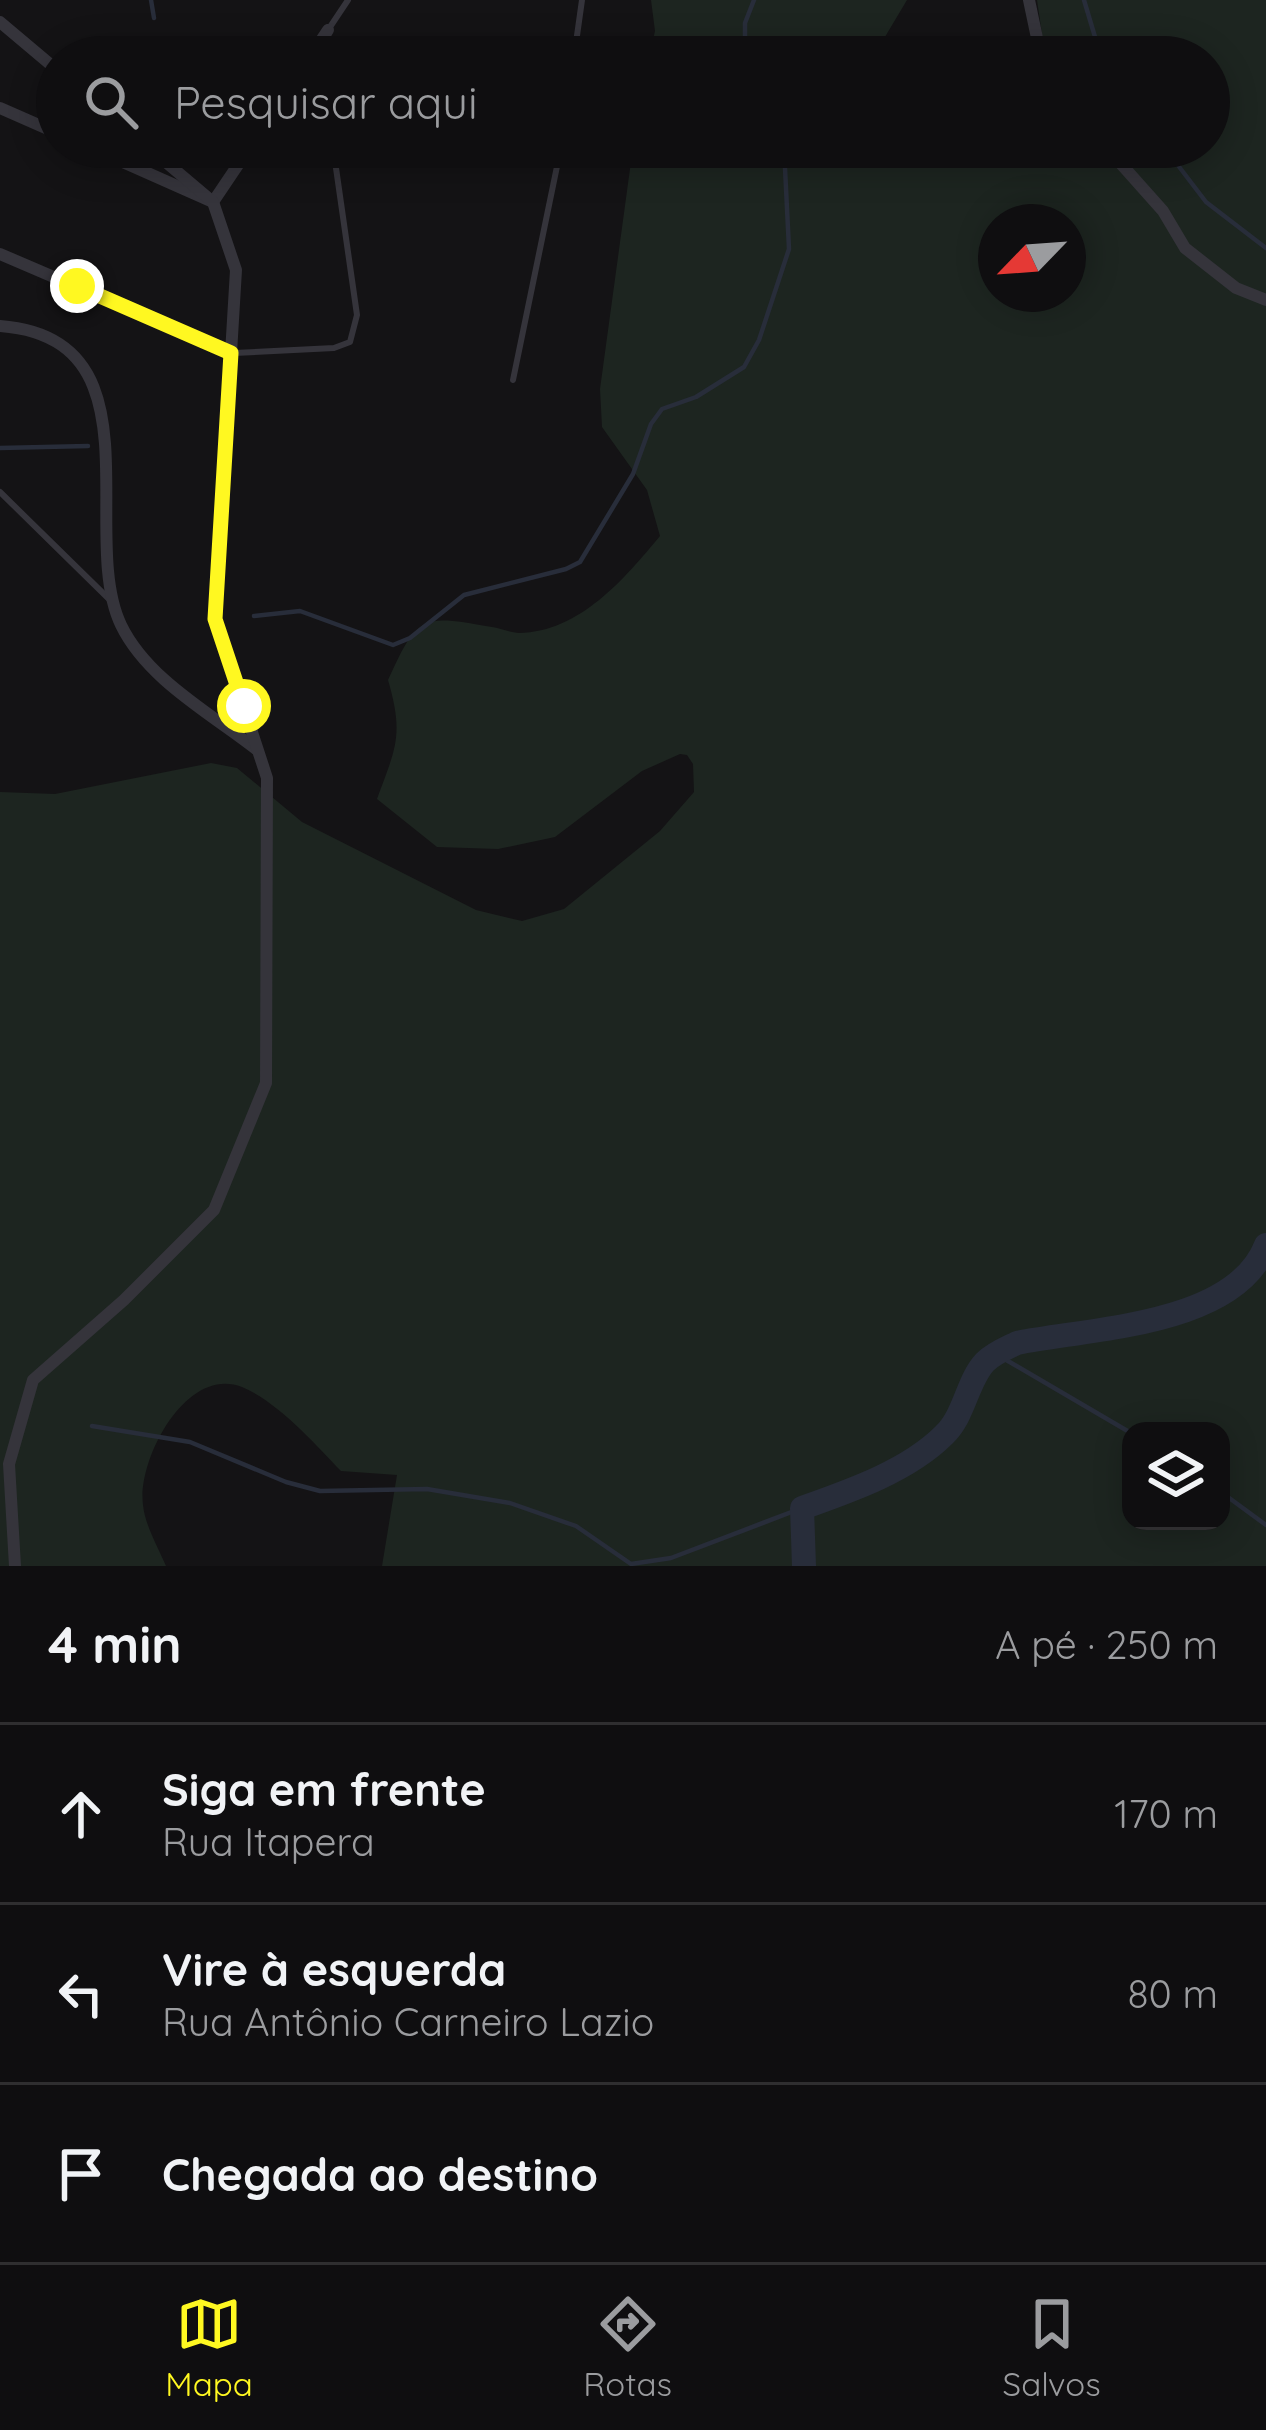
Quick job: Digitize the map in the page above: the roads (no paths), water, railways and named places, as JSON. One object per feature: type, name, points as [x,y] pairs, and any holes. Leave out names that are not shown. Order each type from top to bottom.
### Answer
[{"type":"street","points":[[1029,0],[1037,36]]},
{"type":"street","points":[[0,22],[36,52]]},
{"type":"street","points":[[324,36],[328,30]]},
{"type":"street","points":[[0,108],[36,124]]},
{"type":"street","points":[[136,168],[213,202]]},
{"type":"street","points":[[15,1566],[10,1464],[33,1380],[124,1300],[214,1210],[266,1083],[267,778],[215,619],[236,269],[213,202],[173,168]]},
{"type":"street","points":[[213,202],[236,168]]},
{"type":"street","points":[[1124,168],[1163,212],[1185,248],[1236,288],[1266,300]]},
{"type":"street","points":[[0,254],[231,353]]},
{"type":"street","points":[[0,326],[49,338],[91,382],[104,417],[107,573],[122,628],[146,663],[258,750]]},
{"type":"lane","points":[[328,36],[348,0]]},
{"type":"lane","points":[[577,36],[582,0]]},
{"type":"lane","points":[[231,353],[334,348],[350,342],[357,316],[336,168]]},
{"type":"lane","points":[[513,380],[558,168]]},
{"type":"lane","points":[[0,492],[112,602]]},
{"type":"waterway","points":[[151,0],[154,18]]},
{"type":"waterway","points":[[745,36],[754,0]]},
{"type":"waterway","points":[[1084,0],[1095,36]]},
{"type":"waterway","points":[[254,616],[300,611],[393,645],[410,638],[464,595],[580,562],[633,474],[651,424],[662,409],[696,397],[744,367],[759,340],[789,249],[785,168]]},
{"type":"waterway","points":[[1180,168],[1206,202],[1266,248]]},
{"type":"waterway","points":[[0,448],[88,446]]},
{"type":"waterway","points":[[804,1566],[802,1508],[878,1479],[930,1448],[951,1427],[979,1370],[992,1356],[1017,1343],[1120,1327],[1193,1308],[1249,1272],[1266,1245]]},
{"type":"waterway","points":[[996,1354],[1122,1428]]},
{"type":"waterway","points":[[92,1426],[190,1442],[320,1491],[427,1489],[510,1503],[576,1526],[631,1564],[671,1558],[802,1508]]},
{"type":"waterway","points":[[1230,1499],[1266,1525]]}]
